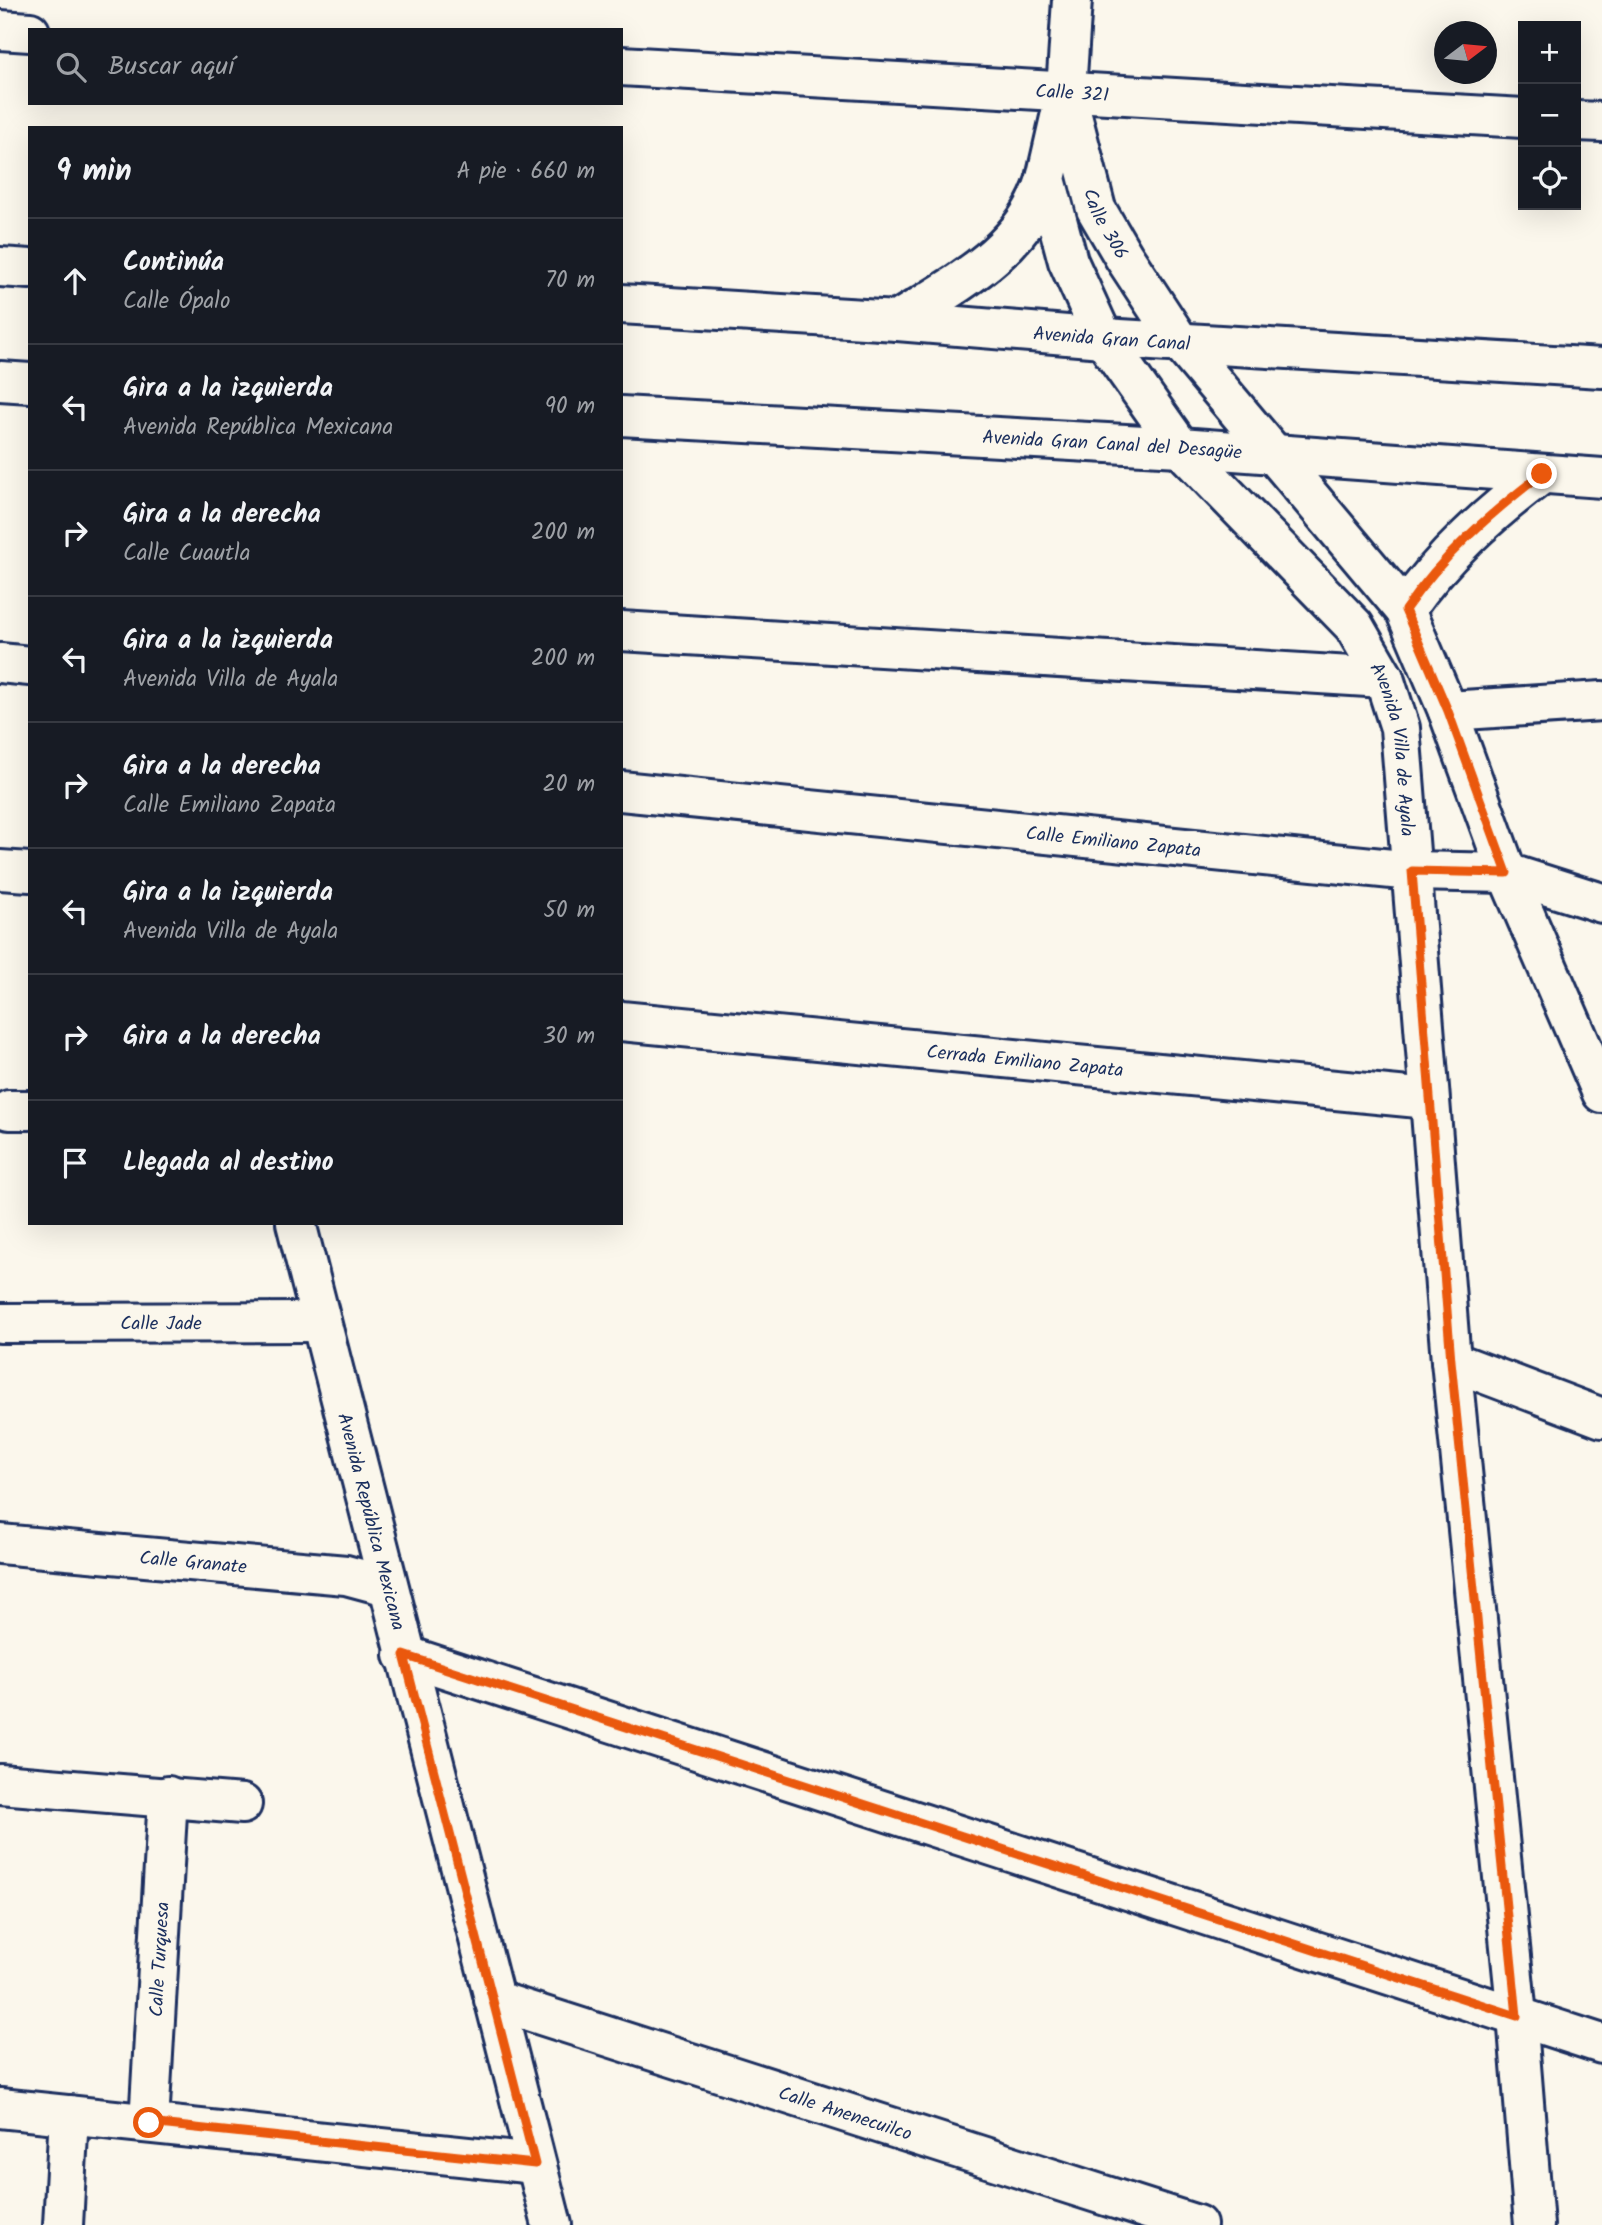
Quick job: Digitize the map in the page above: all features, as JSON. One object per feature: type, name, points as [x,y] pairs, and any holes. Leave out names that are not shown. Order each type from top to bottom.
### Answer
[{"type":"street","name":"Calle 306","points":[[1072,0],[1066,91],[1046,179],[1068,261],[1102,338]]},
{"type":"street","points":[[0,30],[28,32]]},
{"type":"street","name":"Calle 321","points":[[623,66],[1518,118]]},
{"type":"street","name":"Calle 306","points":[[1066,91],[1097,209],[1180,341]]},
{"type":"street","points":[[1581,121],[1602,122]]},
{"type":"street","points":[[897,321],[981,269],[1017,234],[1040,198],[1046,179]]},
{"type":"street","points":[[0,267],[28,269]]},
{"type":"street","name":"Avenida Gran Canal","points":[[623,304],[897,321],[1102,338],[1602,368]]},
{"type":"street","name":"Avenida Villa de Ayala","points":[[1102,338],[1180,447],[1354,626],[1384,678],[1400,728],[1451,1361],[1517,2016],[1534,2225]]},
{"type":"street","points":[[1180,341],[1405,610],[1448,711],[1507,873],[1602,1093]]},
{"type":"street","points":[[0,381],[28,383]]},
{"type":"street","name":"Avenida Gran Canal del Desagüe","points":[[623,416],[1180,447],[1279,457],[1602,478]]},
{"type":"street","points":[[1405,610],[1430,573],[1456,547],[1505,502],[1542,474]]},
{"type":"street","points":[[623,631],[1384,678]]},
{"type":"street","points":[[0,663],[28,666]]},
{"type":"street","points":[[1448,711],[1602,701]]},
{"type":"street","name":"Calle Emiliano Zapata","points":[[623,791],[1412,871],[1507,873],[1602,903]]},
{"type":"street","points":[[0,870],[28,872]]},
{"type":"street","name":"Cerrada Emiliano Zapata","points":[[623,1021],[1429,1099]]},
{"type":"street","name":"Avenida República Mexicana","points":[[297,1225],[404,1655],[552,2225]]},
{"type":"street","name":"Calle Jade","points":[[0,1323],[321,1322]]},
{"type":"street","points":[[1451,1361],[1602,1418]]},
{"type":"street","name":"Calle Granate","points":[[0,1544],[346,1574],[387,1586]]},
{"type":"street","points":[[404,1655],[1602,2044]]},
{"type":"street","points":[[0,1784],[242,1804]]},
{"type":"street","name":"Calle Turquesa","points":[[149,2123],[168,1796]]},
{"type":"street","name":"Calle Anenecuilco","points":[[494,2000],[1197,2225]]},
{"type":"street","points":[[0,2108],[535,2164]]},
{"type":"street","points":[[63,2225],[69,2115]]},
{"type":"route","points":[[149,2123],[535,2164],[404,1655],[1517,2016],[1451,1361],[1412,871],[1507,873],[1448,711],[1405,610],[1430,573],[1464,539],[1505,502],[1542,474]]}]
